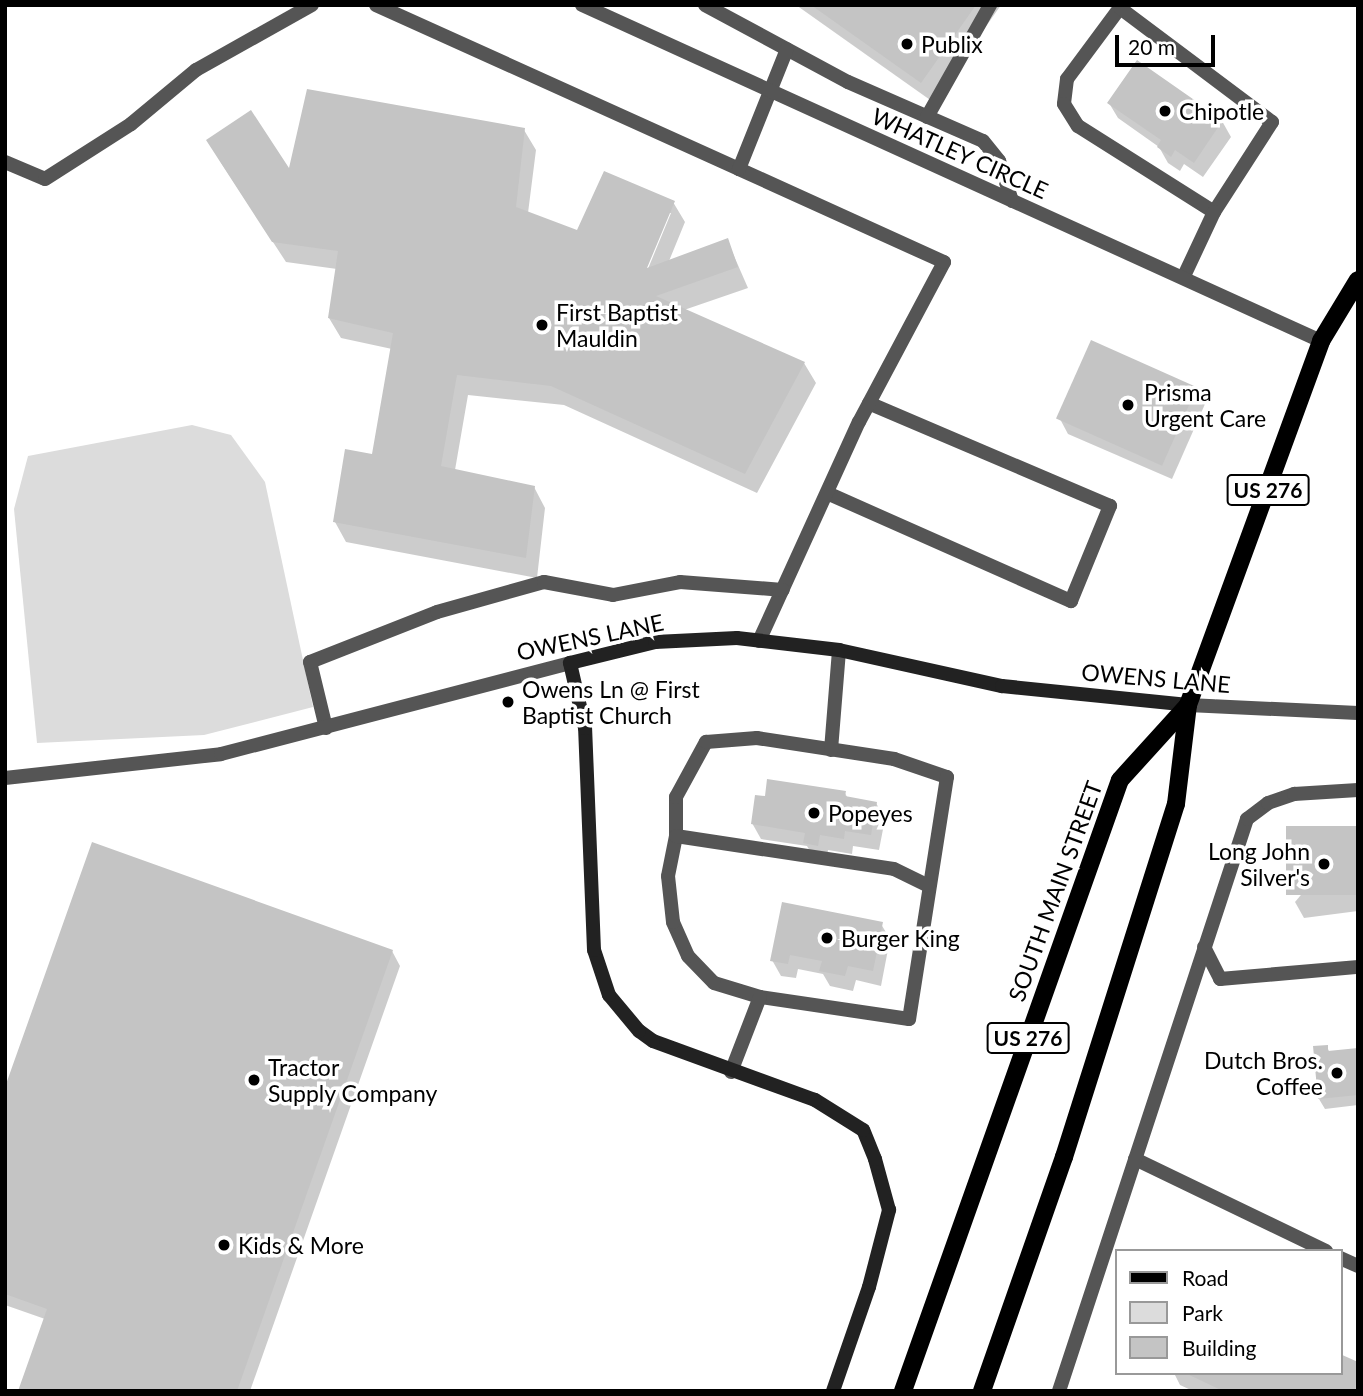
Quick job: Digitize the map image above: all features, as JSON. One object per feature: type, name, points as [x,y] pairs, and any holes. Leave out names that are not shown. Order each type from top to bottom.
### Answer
[{"type":"main road","name":"SOUTH MAIN STREET","points":[[982,1391],[1064,1157],[1176,804],[1188,705],[1321,341],[1358,280]]},
{"type":"main road","name":"SOUTH MAIN STREET","points":[[903,1391],[1120,780],[1188,705]]},
{"type":"street","points":[[5,162],[45,179],[131,124],[196,70],[312,5]]},
{"type":"street","points":[[376,5],[944,262],[869,403],[760,641]]},
{"type":"street","name":"WHATLEY CIRCLE","points":[[582,5],[1012,201],[1184,276],[1321,341]]},
{"type":"street","points":[[705,5],[787,49],[983,141],[999,161],[1012,201]]},
{"type":"street","points":[[927,117],[990,5]]},
{"type":"street","points":[[1184,276],[1214,212],[1272,122],[1121,7],[1067,79],[1064,104],[1078,127],[1214,212]]},
{"type":"street","points":[[739,169],[787,49]]},
{"type":"street","points":[[827,493],[1071,601],[1110,506],[869,403]]},
{"type":"street","points":[[326,728],[310,662],[437,612],[544,582],[612,595],[680,582],[783,590]]},
{"type":"street","name":"OWENS LANE","points":[[5,778],[221,754],[655,642],[760,641],[839,650],[1002,686],[1188,705],[1358,713]]},
{"type":"street","points":[[831,750],[839,650]]},
{"type":"street","points":[[570,663],[585,728],[597,967],[609,995],[639,1031],[730,1072],[815,1100],[863,1130],[875,1158],[889,1210],[869,1287],[833,1391]]},
{"type":"street","points":[[757,737],[831,750],[894,759],[947,778],[927,885],[909,1019],[760,997],[714,983],[688,956],[673,922],[668,876],[676,836],[676,797],[706,742],[757,737]]},
{"type":"street","points":[[1059,1391],[1247,819],[1268,803],[1294,794],[1358,790]]},
{"type":"street","points":[[676,836],[894,869],[927,885]]},
{"type":"street","points":[[1204,947],[1220,979],[1358,967]]},
{"type":"street","points":[[730,1072],[760,997]]},
{"type":"street","points":[[1135,1159],[1322,1249]]},
{"type":"street","points":[[1342,1259],[1358,1266]]},
{"type":"green space","points":[[192,425],[231,435],[265,482],[313,707],[204,735],[37,743],[14,509],[28,456]]},
{"type":"building","name":"Publix","points":[[811,5],[976,5],[921,83]]},
{"type":"building","name":"Chipotle","points":[[1137,60],[1223,120],[1194,163],[1175,150],[1171,157],[1157,147],[1161,140],[1107,103]]},
{"type":"building","name":"First Baptist Mauldin","points":[[307,89],[525,128],[516,207],[577,230],[604,171],[675,201],[647,268],[728,238],[738,267],[656,296],[805,362],[745,474],[551,386],[457,375],[441,466],[535,486],[526,558],[333,522],[345,449],[372,454],[393,333],[328,318],[338,251],[272,242],[206,140],[251,110],[289,168]]},
{"type":"building","name":"Prisma Urgent Care","points":[[1091,340],[1197,387],[1162,466],[1056,419]]},
{"type":"building","name":"Popeyes","points":[[767,779],[846,791],[845,796],[877,802],[871,835],[845,831],[844,839],[820,835],[818,846],[803,843],[805,833],[751,824],[755,795],[765,796]]},
{"type":"building","name":"Long John Silver's","points":[[1286,826],[1358,826],[1358,895],[1286,895]]},
{"type":"building","points":[[92,842],[393,950],[237,1391],[18,1391],[47,1309],[5,1294],[5,1087]]},
{"type":"building","name":"Burger King","points":[[782,902],[883,922],[873,971],[848,966],[845,976],[819,971],[822,961],[790,955],[788,964],[770,961]]},
{"type":"building","name":"Dutch Bros. Coffee","points":[[1328,1045],[1328,1051],[1358,1048],[1358,1095],[1318,1099],[1313,1046]]},
{"type":"building","points":[[1342,1355],[1358,1362],[1355,1391],[1223,1391],[1189,1375],[1342,1375]]},
{"type":"place","name":"Publix","points":[[907,44]]},
{"type":"place","name":"Chipotle","points":[[1165,111]]},
{"type":"place","name":"First Baptist Mauldin","points":[[542,325]]},
{"type":"place","name":"Prisma Urgent Care","points":[[1128,405]]},
{"type":"place","name":"Owens Ln @ First Baptist Church","points":[[508,702]]},
{"type":"place","name":"Popeyes","points":[[814,813]]},
{"type":"place","name":"Long John Silver's","points":[[1324,864]]},
{"type":"place","name":"Burger King","points":[[827,938]]},
{"type":"place","name":"Dutch Bros. Coffee","points":[[1337,1073]]},
{"type":"place","name":"Tractor Supply Company","points":[[254,1080]]},
{"type":"place","name":"Kids & More","points":[[224,1245]]}]
